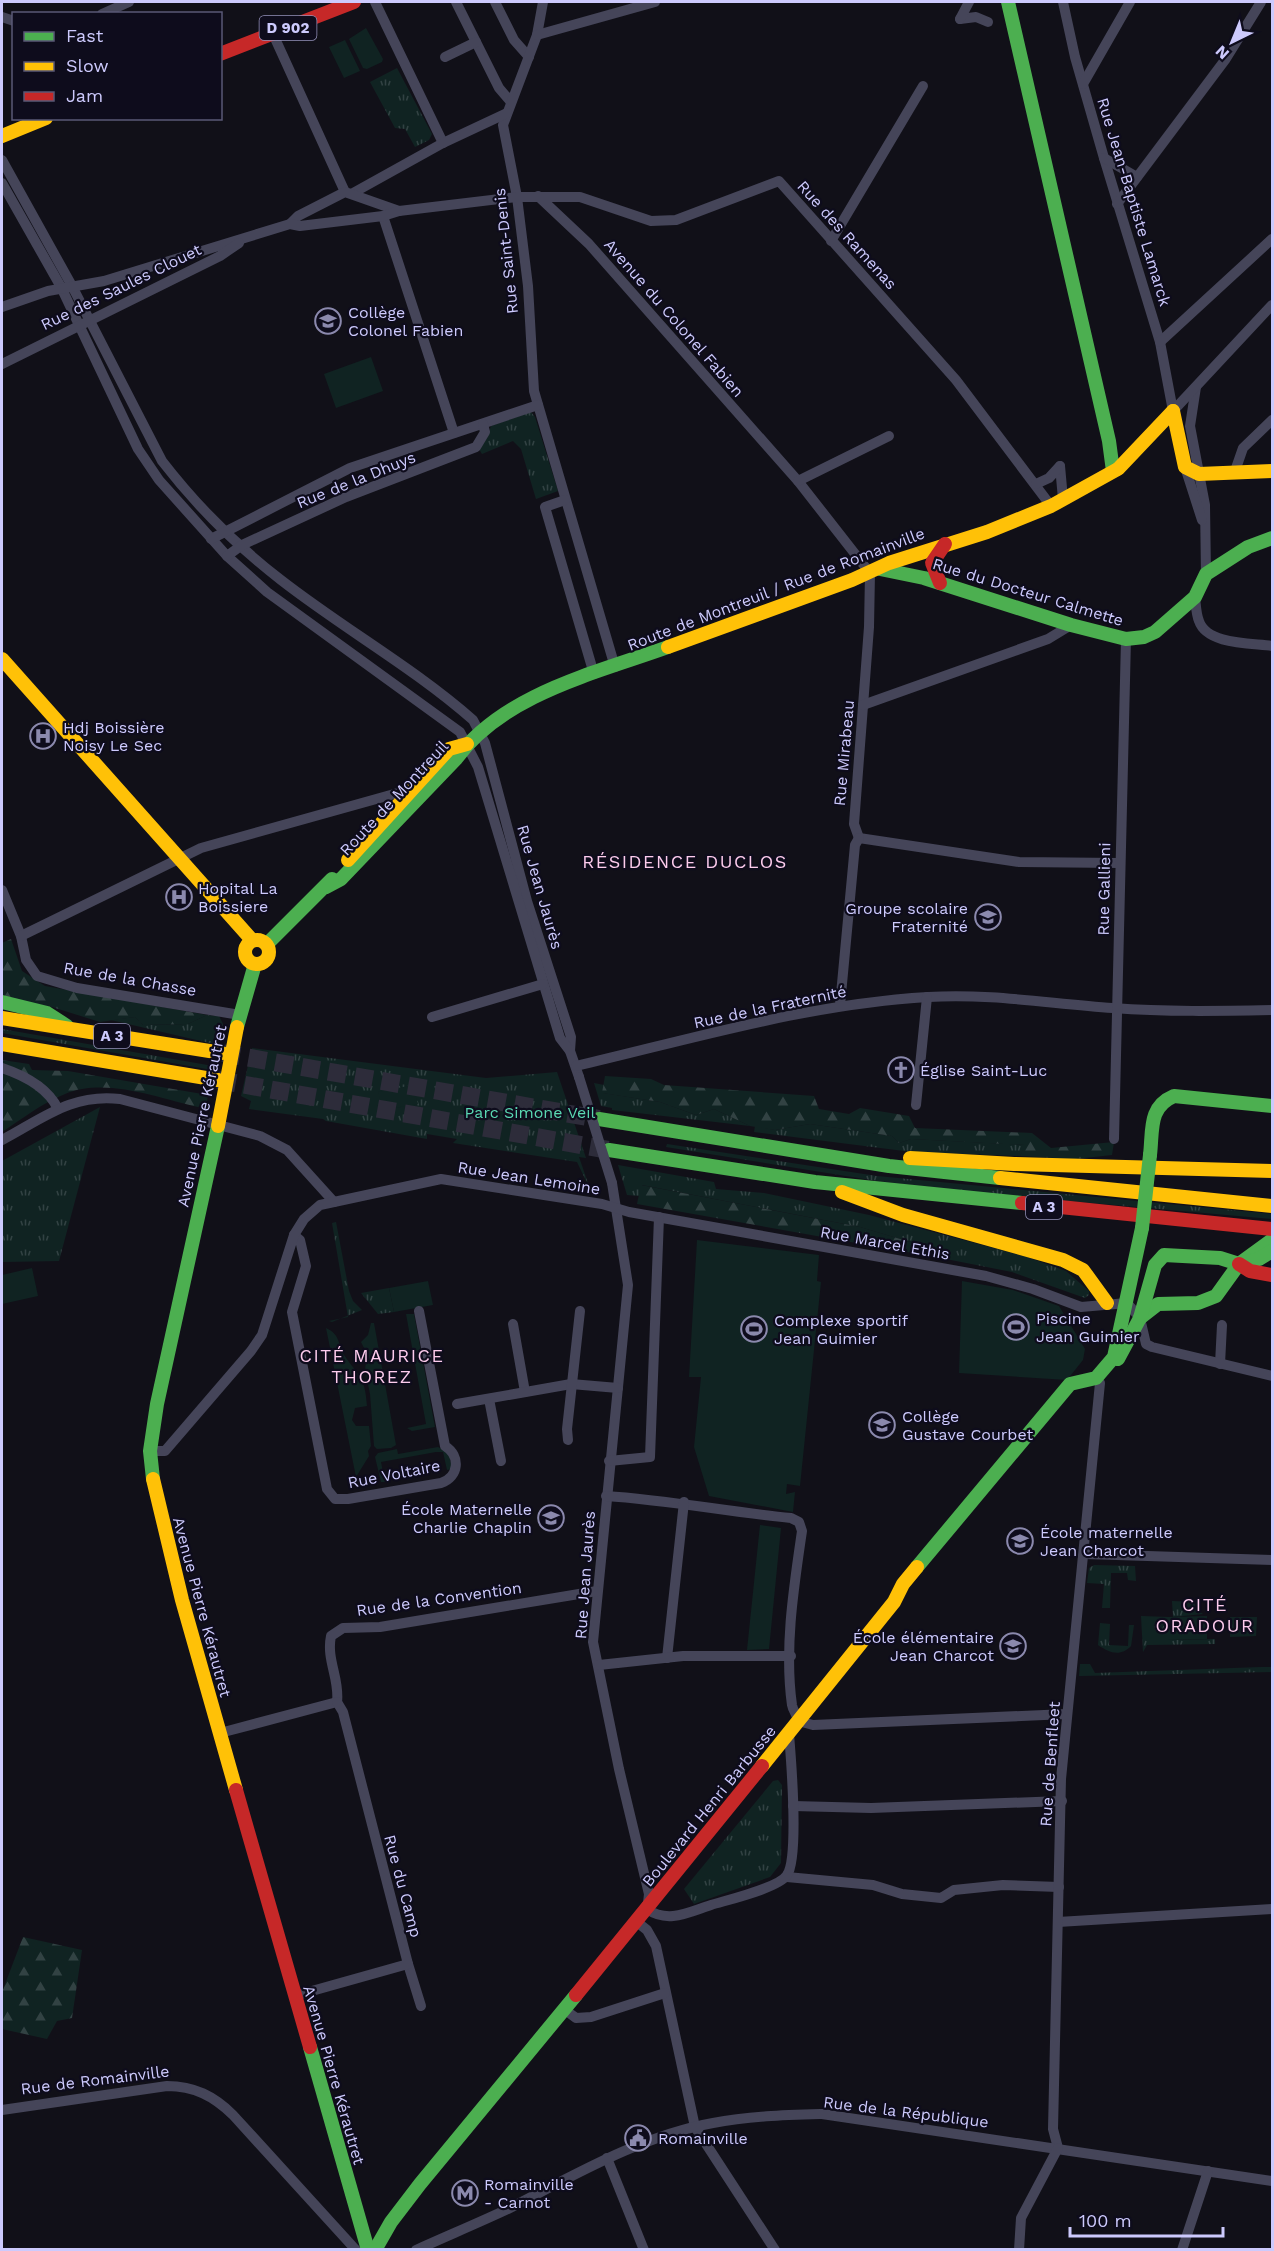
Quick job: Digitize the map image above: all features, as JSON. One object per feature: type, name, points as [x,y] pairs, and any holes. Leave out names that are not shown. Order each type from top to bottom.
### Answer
[{"type":"main road","name":"D 902","points":[[222,53],[354,2]]},
{"type":"main road","points":[[1008,2],[1109,441],[1113,472]]},
{"type":"main road","points":[[2,136],[41,120]]},
{"type":"main road","points":[[1173,411],[1185,467],[1199,474],[1272,471]]},
{"type":"main road","name":"Route de Montreuil / Rue de Romainville","points":[[467,744],[480,732],[532,699],[875,571],[890,563],[987,532],[1057,502],[1113,472],[1173,411]]},
{"type":"main road","points":[[1206,574],[1248,547],[1272,538]]},
{"type":"main road","points":[[940,583],[932,563],[945,544]]},
{"type":"main road","name":"Rue du Docteur Calmette","points":[[875,571],[940,583],[1071,625],[1126,639],[1144,637],[1155,632],[1195,597],[1206,574]]},
{"type":"main road","points":[[2,659],[252,940]]},
{"type":"main road","name":"Route de Montreuil","points":[[267,944],[326,887],[365,839],[449,749],[467,744]]},
{"type":"main road","name":"Route de Montreuil","points":[[326,887],[341,879],[376,844],[456,759],[467,744]]},
{"type":"main road","points":[[260,939],[267,944],[269,955],[261,963],[255,964],[246,958],[245,947],[252,940],[260,939]]},
{"type":"main road","name":"Avenue Pierre Kérautret","points":[[255,964],[238,1021],[218,1126],[157,1404],[150,1451],[154,1492],[220,1733],[368,2250]]},
{"type":"main road","points":[[2,1002],[47,1013],[74,1030]]},
{"type":"main road","name":"A 3","points":[[2,1018],[222,1053]]},
{"type":"main road","name":"A 3","points":[[2,1044],[218,1080]]},
{"type":"main road","points":[[1070,1384],[1096,1378],[1114,1357],[1142,1234],[1155,1110],[1168,1098],[1174,1096],[1272,1106]]},
{"type":"main road","name":"A 3","points":[[599,1119],[889,1166],[1272,1206]]},
{"type":"main road","name":"A 3","points":[[609,1150],[815,1182],[1272,1229]]},
{"type":"main road","points":[[889,1166],[908,1157],[1014,1164],[1272,1172]]},
{"type":"main road","points":[[815,1182],[903,1215],[1063,1260],[1083,1270],[1107,1303]]},
{"type":"main road","points":[[1142,1234],[1164,1255],[1220,1258],[1250,1270],[1272,1275]]},
{"type":"main road","points":[[1140,1318],[1158,1304],[1198,1303],[1216,1296],[1239,1264],[1259,1259],[1269,1246]]},
{"type":"main road","points":[[1070,1384],[1100,1383],[1126,1348],[1140,1318],[1155,1265],[1164,1255]]},
{"type":"main road","name":"Boulevard Henri Barbusse","points":[[375,2250],[387,2229],[420,2184],[564,2009],[641,1925],[647,1909],[894,1602],[903,1584],[1070,1384]]},
{"type":"street","points":[[106,12],[129,2]]},
{"type":"street","points":[[375,2],[443,143]]},
{"type":"street","points":[[456,2],[499,88],[511,102]]},
{"type":"street","points":[[495,2],[514,40],[529,57]]},
{"type":"street","name":"Rue Saint-Denis","points":[[543,2],[537,35],[503,125],[517,197],[528,286],[531,354],[538,405],[615,667]]},
{"type":"street","points":[[537,35],[655,2]]},
{"type":"street","points":[[969,2],[960,19],[976,17],[988,22]]},
{"type":"street","name":"Rue Jean-Baptiste Lamarck","points":[[1063,2],[1075,57],[1160,342],[1173,411]]},
{"type":"street","points":[[1083,84],[1130,2]]},
{"type":"street","points":[[1117,204],[1225,60],[1261,2]]},
{"type":"street","points":[[273,34],[349,193],[399,211]]},
{"type":"street","points":[[445,57],[476,42]]},
{"type":"street","points":[[1075,57],[1095,61]]},
{"type":"street","points":[[831,241],[923,86]]},
{"type":"street","points":[[2,307],[60,287],[104,281],[296,222],[443,143],[507,113]]},
{"type":"street","points":[[1104,158],[1137,177]]},
{"type":"street","points":[[2,160],[72,286],[162,461],[192,498],[280,580],[468,716],[480,732]]},
{"type":"street","name":"Rue des Ramenas","points":[[538,196],[580,197],[651,221],[676,220],[779,181],[956,380],[1036,484],[1057,502]]},
{"type":"street","points":[[2,183],[79,324],[138,449],[159,480],[227,556],[276,600],[460,732],[467,744]]},
{"type":"street","points":[[296,222],[383,216],[399,211],[538,196]]},
{"type":"street","name":"Avenue du Colonel Fabien","points":[[538,196],[589,243],[875,571]]},
{"type":"street","points":[[383,216],[454,433]]},
{"type":"street","name":"Rue des Saules Clouet","points":[[2,364],[220,256],[252,235]]},
{"type":"street","points":[[1160,342],[1272,239]]},
{"type":"street","points":[[1173,411],[1272,305]]},
{"type":"street","points":[[1196,387],[1190,426],[1205,505],[1206,574]]},
{"type":"street","name":"Rue de la Dhuys","points":[[212,539],[350,468],[538,405]]},
{"type":"street","points":[[1235,471],[1244,448],[1272,420]]},
{"type":"street","name":"Rue de la Dhuys","points":[[227,556],[242,545],[346,497],[476,447],[485,432],[483,424]]},
{"type":"street","points":[[798,481],[889,436]]},
{"type":"street","points":[[1036,484],[1049,478],[1060,466],[1057,502]]},
{"type":"street","points":[[1185,467],[1207,535]]},
{"type":"street","points":[[565,500],[545,507],[594,674]]},
{"type":"street","name":"Rue Mirabeau","points":[[840,1005],[855,845],[859,838],[854,824],[875,571]]},
{"type":"street","points":[[1195,597],[1199,622],[1207,633],[1216,637],[1272,646]]},
{"type":"street","points":[[863,705],[1048,639],[1071,625]]},
{"type":"street","name":"Rue Gallieni","points":[[1114,1138],[1126,639]]},
{"type":"street","name":"Rue Jean Jaurès","points":[[480,732],[527,901],[571,1037],[570,1051]]},
{"type":"street","name":"Rue Jean Jaurès","points":[[467,744],[481,778],[560,1038],[570,1051],[612,1183],[628,1285],[593,1642],[619,1769],[649,1894],[641,1925]]},
{"type":"street","points":[[21,936],[201,848],[412,789]]},
{"type":"street","points":[[859,838],[1019,862],[1119,863]]},
{"type":"street","name":"Rue de la Chasse","points":[[2,890],[21,936],[26,960],[37,976],[77,988],[238,1021]]},
{"type":"street","points":[[432,1017],[543,984]]},
{"type":"street","name":"Rue de la Fraternité","points":[[577,1071],[840,1005],[927,997],[970,995],[1116,1009],[1227,1012],[1272,1010]]},
{"type":"street","points":[[916,1105],[927,997]]},
{"type":"street","points":[[2,1068],[26,1077],[53,1099],[58,1109]]},
{"type":"street","points":[[2,1140],[66,1104],[102,1097],[260,1136],[287,1150],[334,1202]]},
{"type":"street","points":[[2,1147],[27,1134],[43,1117]]},
{"type":"street","name":"Rue Jean Lemoine","points":[[150,1451],[165,1451],[251,1351],[262,1335],[294,1235],[304,1219],[320,1205],[441,1179],[616,1208]]},
{"type":"street","name":"Rue Marcel Ethis","points":[[616,1208],[986,1276],[1033,1288],[1081,1307],[1127,1303]]},
{"type":"street","points":[[609,1461],[650,1457],[659,1217]]},
{"type":"street","name":"Rue Voltaire","points":[[294,1235],[300,1240],[306,1266],[292,1312],[327,1489],[335,1499],[348,1499],[441,1483],[451,1478],[455,1470],[455,1456],[445,1446],[419,1311]]},
{"type":"street","points":[[1127,1303],[1140,1318],[1146,1344],[1272,1376]]},
{"type":"street","points":[[568,1440],[571,1384],[580,1311]]},
{"type":"street","points":[[513,1324],[525,1392]]},
{"type":"street","points":[[1220,1364],[1222,1325]]},
{"type":"street","name":"Rue de Benfleet","points":[[1058,2148],[1053,2129],[1062,1801],[1067,1714],[1085,1554],[1100,1383]]},
{"type":"street","points":[[457,1404],[571,1384],[618,1389]]},
{"type":"street","points":[[489,1399],[501,1461]]},
{"type":"street","points":[[606,1496],[684,1502],[733,1512],[791,1518],[799,1522],[802,1531],[790,1656],[792,1707],[798,1721],[813,1725],[1067,1714]]},
{"type":"street","points":[[667,1658],[684,1502]]},
{"type":"street","points":[[1085,1554],[1272,1560]]},
{"type":"street","name":"Rue de la Convention","points":[[337,1702],[338,1691],[328,1652],[331,1636],[343,1628],[380,1627],[597,1591]]},
{"type":"street","points":[[599,1665],[667,1658],[790,1656]]},
{"type":"street","points":[[220,1733],[337,1702]]},
{"type":"street","name":"Rue du Camp","points":[[294,1995],[408,1964],[343,1712],[337,1702]]},
{"type":"street","points":[[787,1877],[791,1866],[793,1806],[789,1734]]},
{"type":"street","points":[[793,1806],[871,1808],[1062,1801]]},
{"type":"street","points":[[647,1909],[658,1917],[679,1916],[772,1885],[787,1877],[873,1885],[902,1894],[942,1898],[954,1890],[993,1886],[1059,1887]]},
{"type":"street","points":[[1058,1922],[1272,1909]]},
{"type":"street","points":[[641,1925],[656,1946],[695,2127],[775,2250]]},
{"type":"street","points":[[408,1964],[421,2006]]},
{"type":"street","points":[[564,2009],[576,2018],[591,2017],[665,1994]]},
{"type":"street","name":"Rue de Romainville","points":[[2,2110],[167,2086],[194,2089],[222,2104],[356,2250]]},
{"type":"street","name":"Rue de la République","points":[[416,2250],[505,2210],[607,2158],[714,2122],[822,2114],[1272,2181]]},
{"type":"street","points":[[1019,2250],[1021,2218],[1058,2148]]},
{"type":"street","points":[[607,2158],[644,2250]]},
{"type":"street","points":[[1182,2250],[1208,2172]]},
{"type":"green space","points":[[366,28],[383,59],[382,62],[367,69],[363,68],[349,39]]},
{"type":"green space","points":[[345,40],[360,71],[344,78],[329,47]]},
{"type":"green space","points":[[397,68],[432,134],[429,140],[415,147],[405,129],[395,128],[370,82]]},
{"type":"green space","points":[[371,357],[383,391],[336,408],[324,374]]},
{"type":"green space","points":[[531,412],[535,417],[558,491],[536,499],[521,449],[513,441],[482,454],[479,449],[487,438],[491,426]]},
{"type":"green space","points":[[11,939],[22,971],[45,986],[207,1015],[188,1024],[143,1025],[135,1017],[100,1022],[52,1007],[2,997],[2,943]]},
{"type":"green space","points":[[207,1015],[219,1016],[223,1024],[218,1045],[111,1020],[135,1017],[143,1025],[188,1024]]},
{"type":"green space","points":[[2,1029],[213,1066],[212,1070],[2,1033]]},
{"type":"green space","name":"Parc Simone Veil","points":[[252,1048],[486,1078],[557,1072],[586,1158],[579,1157],[590,1189],[577,1162],[453,1143],[457,1139],[427,1134],[427,1139],[323,1119],[249,1109],[251,1101],[241,1096]]},
{"type":"green space","points":[[2,1060],[29,1064],[32,1070],[68,1071],[208,1095],[207,1101],[198,1107],[149,1094],[114,1088],[81,1089],[48,1102],[2,1132]]},
{"type":"green space","points":[[605,1076],[651,1079],[664,1085],[814,1096],[819,1109],[849,1114],[860,1108],[909,1116],[915,1128],[1032,1133],[1051,1148],[1114,1142],[1112,1155],[1075,1159],[1020,1156],[1025,1145],[911,1139],[899,1143],[892,1136],[810,1124],[775,1130],[750,1126],[714,1109],[696,1115],[660,1102],[602,1093]]},
{"type":"green space","points":[[594,1083],[604,1085],[603,1093],[660,1102],[696,1115],[714,1109],[750,1126],[612,1110],[612,1108],[601,1106]]},
{"type":"green space","points":[[413,1085],[418,1104],[383,1110],[378,1092]]},
{"type":"green space","points":[[100,1107],[59,1261],[2,1262],[2,1161]]},
{"type":"green space","points":[[810,1124],[892,1136],[899,1143],[911,1139],[1026,1145],[1020,1156],[912,1152],[754,1132],[755,1126],[775,1130]]},
{"type":"green space","points":[[667,1144],[877,1176],[1272,1214],[1272,1219],[1001,1195],[877,1181],[666,1147]]},
{"type":"green space","points":[[618,1165],[714,1182],[716,1189],[764,1193],[869,1215],[1027,1257],[1066,1271],[1089,1291],[1089,1295],[1085,1298],[1012,1272],[946,1259],[944,1252],[860,1227],[642,1185],[639,1196],[627,1195]]},
{"type":"green space","points":[[641,1185],[860,1227],[944,1252],[946,1259],[637,1204]]},
{"type":"green space","points":[[336,1222],[349,1291],[353,1301],[362,1310],[348,1316],[332,1223]]},
{"type":"green space","name":"Complexe sportif Jean Guimier","points":[[697,1240],[819,1255],[817,1281],[821,1282],[800,1486],[787,1484],[786,1494],[795,1492],[793,1512],[709,1496],[694,1447],[701,1377],[689,1377]]},
{"type":"green space","points":[[32,1268],[38,1296],[2,1304],[2,1275]]},
{"type":"green space","points":[[428,1281],[433,1305],[394,1312],[389,1288]]},
{"type":"green space","name":"Piscine Jean Guimier","points":[[962,1281],[1013,1290],[1059,1306],[1085,1349],[1083,1360],[1067,1380],[959,1373]]},
{"type":"green space","points":[[389,1288],[394,1312],[378,1314],[361,1293]]},
{"type":"green space","points":[[406,1314],[414,1314],[435,1427],[412,1431],[407,1428],[426,1424]]},
{"type":"green space","points":[[371,1323],[374,1323],[396,1445],[391,1448],[377,1449],[374,1446],[370,1394],[365,1370],[367,1354],[361,1342],[368,1335]]},
{"type":"green space","points":[[326,1328],[336,1336],[344,1355],[365,1388],[367,1406],[355,1408],[352,1420],[356,1426],[369,1426],[371,1446],[368,1451],[369,1456],[356,1477]]},
{"type":"green space","points":[[438,1447],[449,1453],[452,1469],[447,1470],[443,1452],[381,1462],[385,1482],[381,1482],[375,1457],[378,1453],[397,1449],[398,1454]]},
{"type":"green space","points":[[760,1525],[781,1528],[769,1649],[747,1650]]},
{"type":"green space","points":[[1094,1565],[1135,1566],[1136,1581],[1128,1580],[1127,1573],[1111,1573],[1110,1608],[1102,1608],[1104,1584],[1087,1583],[1089,1568]]},
{"type":"green space","points":[[1172,1601],[1194,1602],[1196,1609],[1203,1614],[1173,1617]]},
{"type":"green space","points":[[1141,1616],[1168,1617],[1169,1640],[1215,1639],[1215,1644],[1147,1645],[1143,1652]]},
{"type":"green space","points":[[1207,1616],[1207,1639],[1168,1640],[1168,1617]]},
{"type":"green space","points":[[1230,1617],[1257,1617],[1256,1636],[1230,1637]]},
{"type":"green space","points":[[1100,1623],[1110,1624],[1109,1645],[1128,1646],[1129,1625],[1134,1625],[1131,1646],[1123,1652],[1115,1653],[1098,1645]]},
{"type":"green space","points":[[1080,1664],[1090,1664],[1095,1673],[1262,1667],[1271,1667],[1272,1672],[1079,1676]]},
{"type":"green space","points":[[778,1780],[782,1785],[781,1863],[770,1877],[694,1904],[684,1889],[773,1781]]},
{"type":"green space","points":[[23,1937],[82,1950],[72,2018],[57,2021],[47,2039],[2,2029],[2,1992]]},
{"type":"tunnel","points":[[222,1053],[599,1119]]},
{"type":"tunnel","points":[[218,1080],[609,1150]]},
{"type":"traffic: fast","points":[[1008,2],[1109,441],[1113,471]]},
{"type":"traffic: fast","points":[[880,569],[924,578],[1071,625],[1126,639],[1144,637],[1155,632],[1195,597],[1206,574],[1248,547],[1272,538]]},
{"type":"traffic: fast","points":[[326,887],[341,879],[476,737],[499,718],[553,688],[668,647]]},
{"type":"traffic: fast","points":[[267,944],[332,879]]},
{"type":"traffic: fast","points":[[237,1027],[255,964]]},
{"type":"traffic: fast","points":[[2,1002],[47,1013],[67,1026]]},
{"type":"traffic: fast","points":[[1150,1155],[1153,1120],[1160,1106],[1174,1096],[1272,1106]]},
{"type":"traffic: fast","points":[[599,1119],[889,1166],[1000,1178]]},
{"type":"traffic: fast","points":[[153,1479],[150,1451],[157,1404],[218,1126]]},
{"type":"traffic: fast","points":[[609,1150],[815,1182],[1022,1203]]},
{"type":"traffic: fast","points":[[1142,1228],[1150,1155]]},
{"type":"traffic: fast","points":[[917,1567],[1070,1384],[1096,1378],[1114,1357],[1142,1228]]},
{"type":"traffic: fast","points":[[1140,1318],[1158,1304],[1198,1303],[1216,1296],[1239,1264],[1272,1240]]},
{"type":"traffic: fast","points":[[1118,1359],[1140,1318],[1155,1265],[1164,1255],[1220,1258],[1239,1264],[1259,1259],[1272,1251]]},
{"type":"traffic: fast","points":[[375,2250],[391,2222],[420,2184],[576,1995]]},
{"type":"traffic: fast","points":[[310,2047],[368,2250]]},
{"type":"traffic: slow","points":[[2,136],[41,120]]},
{"type":"traffic: slow","points":[[1173,411],[1185,467],[1199,474],[1272,471]]},
{"type":"traffic: slow","points":[[1118,469],[1173,411]]},
{"type":"traffic: slow","points":[[668,647],[852,580],[889,563],[987,532],[1051,506],[1116,470]]},
{"type":"traffic: slow","points":[[2,659],[252,940]]},
{"type":"traffic: slow","points":[[348,860],[449,749],[467,744]]},
{"type":"traffic: slow","points":[[257,940],[266,943],[269,952],[266,961],[257,964],[248,961],[245,952],[248,943],[257,940]]},
{"type":"traffic: slow","points":[[2,1018],[222,1053]]},
{"type":"traffic: slow","points":[[218,1126],[237,1027]]},
{"type":"traffic: slow","points":[[2,1044],[218,1080]]},
{"type":"traffic: slow","points":[[910,1158],[1014,1164],[1272,1171]]},
{"type":"traffic: slow","points":[[1000,1178],[1272,1206]]},
{"type":"traffic: slow","points":[[842,1192],[903,1215],[1063,1260],[1083,1270],[1107,1303]]},
{"type":"traffic: slow","points":[[153,1479],[182,1600],[236,1790]]},
{"type":"traffic: slow","points":[[762,1766],[894,1602],[903,1584],[917,1567]]},
{"type":"traffic: jam","points":[[222,53],[354,2]]},
{"type":"traffic: jam","points":[[940,583],[932,563],[945,544]]},
{"type":"traffic: jam","points":[[1022,1203],[1272,1229]]},
{"type":"traffic: jam","points":[[1239,1264],[1250,1271],[1272,1275]]},
{"type":"traffic: jam","points":[[576,1995],[762,1766]]},
{"type":"traffic: jam","points":[[236,1790],[310,2047]]},
{"type":"place","name":"Collège Colonel Fabien","points":[[328,321]]},
{"type":"place","name":"Hdj Boissière Noisy Le Sec","points":[[43,736]]},
{"type":"place","name":"Hopital La Boissiere","points":[[179,897]]},
{"type":"place","name":"Groupe scolaire Fraternité","points":[[988,917]]},
{"type":"place","name":"Église Saint-Luc","points":[[901,1070]]},
{"type":"place","name":"Piscine Jean Guimier","points":[[1016,1327]]},
{"type":"place","name":"Complexe sportif Jean Guimier","points":[[754,1329]]},
{"type":"place","name":"Collège Gustave Courbet","points":[[882,1425]]},
{"type":"place","name":"École Maternelle Charlie Chaplin","points":[[551,1518]]},
{"type":"place","name":"École maternelle Jean Charcot","points":[[1020,1541]]},
{"type":"place","name":"École élémentaire Jean Charcot","points":[[1013,1646]]},
{"type":"place","name":"Romainville","points":[[638,2138]]},
{"type":"place","name":"Romainville - Carnot","points":[[465,2193]]},
{"type":"district","name":"RÉSIDENCE DUCLOS","points":[[685,861]]},
{"type":"district","name":"CITÉ MAURICE THOREZ","points":[[372,1365]]},
{"type":"district","name":"CITÉ ORADOUR","points":[[1205,1614]]}]
